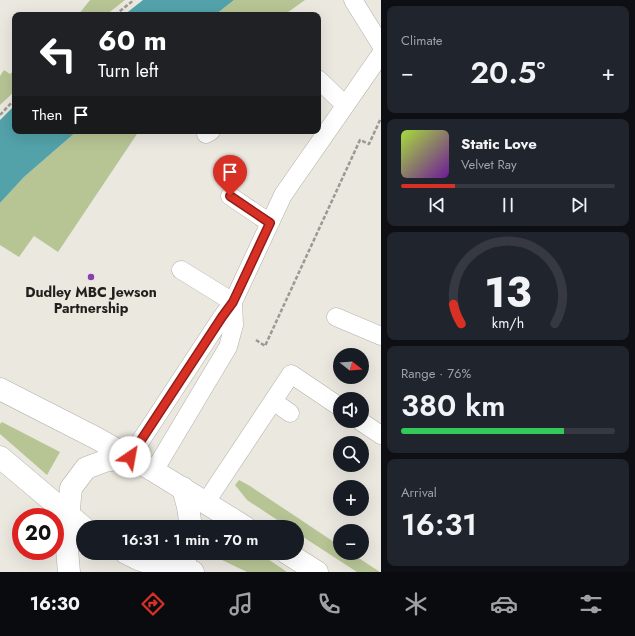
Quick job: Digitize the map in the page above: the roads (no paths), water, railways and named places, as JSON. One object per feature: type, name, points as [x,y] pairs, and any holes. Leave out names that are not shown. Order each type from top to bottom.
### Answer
[{"type":"main road","points":[[0,389],[130,457],[234,520]]},
{"type":"main road","points":[[0,457],[76,522]]},
{"type":"main road","points":[[69,572],[66,538],[76,522],[71,488],[86,468],[105,461],[130,457]]},
{"type":"main road","points":[[183,488],[190,520]]},
{"type":"main road","points":[[141,560],[165,568],[186,567]]},
{"type":"main road","points":[[298,560],[317,572]]},
{"type":"lane","points":[[353,0],[381,45]]},
{"type":"lane","points":[[130,457],[233,302],[283,195],[344,105],[381,54]]},
{"type":"lane","points":[[321,82],[344,105]]},
{"type":"lane","points":[[230,196],[270,223]]},
{"type":"lane","points":[[181,270],[233,302]]},
{"type":"lane","points":[[154,471],[228,347],[234,325],[233,302]]},
{"type":"lane","points":[[336,317],[381,336]]},
{"type":"lane","points":[[206,502],[291,374],[333,402]]},
{"type":"lane","points":[[273,401],[290,413]]},
{"type":"lane","points":[[369,427],[381,435]]},
{"type":"water","points":[[143,0],[234,0],[219,12],[128,12]]},
{"type":"water","points":[[12,108],[12,134],[74,134],[24,177],[0,203],[0,120]]},
{"type":"place","name":"Dudley MBC Jewson Partnership","points":[[91,277]]}]
